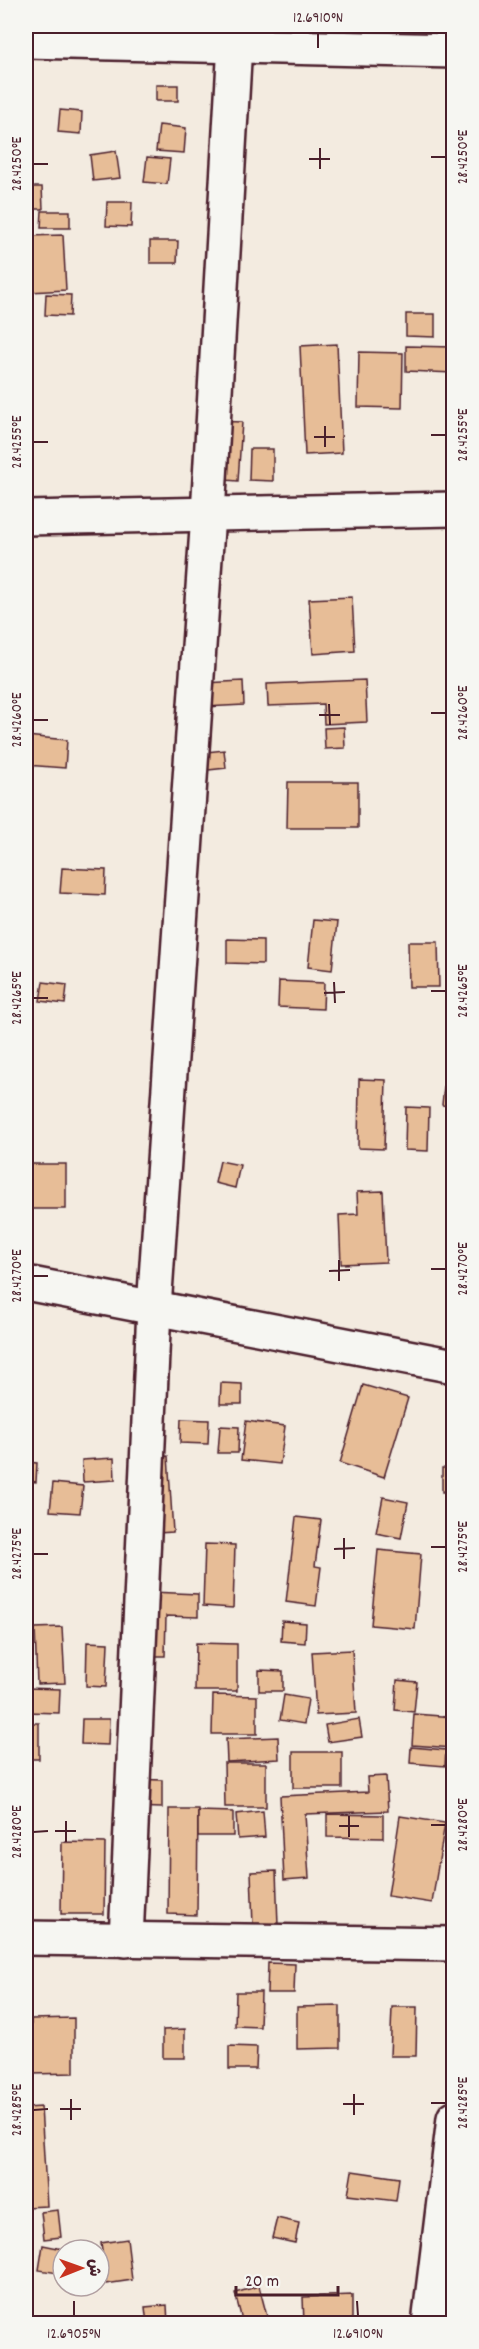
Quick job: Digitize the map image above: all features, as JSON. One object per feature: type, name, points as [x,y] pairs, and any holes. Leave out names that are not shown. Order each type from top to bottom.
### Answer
[{"type":"street","points":[[126,1940],[154,1308],[208,514],[236,35]]},
{"type":"street","points":[[26,41],[236,35],[453,51]]},
{"type":"street","points":[[26,518],[453,509]]},
{"type":"street","points":[[26,1283],[453,1366]]},
{"type":"street","points":[[26,1938],[453,1944]]},
{"type":"street","points":[[429,2324],[453,2118]]},
{"type":"building","points":[[156,85],[178,85],[178,101],[156,101]]},
{"type":"building","points":[[60,110],[82,112],[81,134],[58,132]]},
{"type":"building","points":[[159,125],[186,128],[184,153],[156,151]]},
{"type":"building","points":[[116,151],[120,178],[93,181],[90,155]]},
{"type":"building","points":[[147,157],[170,159],[167,184],[144,182]]},
{"type":"building","points":[[26,187],[42,187],[43,209],[26,209]]},
{"type":"building","points":[[107,202],[132,202],[131,227],[106,226]]},
{"type":"building","points":[[42,211],[70,211],[70,228],[41,228]]},
{"type":"building","points":[[63,235],[66,290],[30,292],[27,236]]},
{"type":"building","points":[[150,241],[178,241],[177,263],[150,263]]},
{"type":"building","points":[[46,294],[71,295],[70,316],[45,315]]},
{"type":"building","points":[[406,314],[435,314],[435,337],[406,336]]},
{"type":"building","points":[[337,344],[342,453],[305,455],[300,346]]},
{"type":"building","points":[[406,346],[454,347],[454,373],[406,371]]},
{"type":"building","points":[[359,352],[403,353],[402,408],[358,407]]},
{"type":"building","points":[[215,421],[242,422],[238,481],[212,479]]},
{"type":"building","points":[[250,449],[273,449],[273,481],[249,480]]},
{"type":"building","points":[[352,597],[355,651],[313,654],[309,599]]},
{"type":"building","points":[[365,680],[367,722],[324,724],[323,704],[268,706],[267,684]]},
{"type":"building","points":[[243,681],[244,705],[205,707],[204,683]]},
{"type":"building","points":[[344,727],[345,748],[325,749],[324,728]]},
{"type":"building","points":[[26,736],[67,740],[65,768],[26,765]]},
{"type":"building","points":[[224,750],[226,768],[200,771],[198,753]]},
{"type":"building","points":[[26,766],[29,766],[26,800]]},
{"type":"building","points":[[288,782],[358,782],[358,828],[287,828]]},
{"type":"building","points":[[62,868],[106,870],[105,895],[60,893]]},
{"type":"building","points":[[313,920],[337,922],[332,970],[308,967]]},
{"type":"building","points":[[227,939],[263,940],[263,964],[227,963]]},
{"type":"building","points":[[408,942],[438,942],[439,987],[409,987]]},
{"type":"building","points":[[279,981],[324,983],[323,1009],[278,1007]]},
{"type":"building","points":[[43,982],[67,985],[65,1004],[40,1001]]},
{"type":"building","points":[[445,1076],[454,1077],[454,1107],[442,1105]]},
{"type":"building","points":[[359,1079],[386,1080],[384,1149],[358,1148]]},
{"type":"building","points":[[406,1107],[429,1108],[428,1151],[405,1150]]},
{"type":"building","points":[[220,1161],[240,1165],[235,1188],[215,1183]]},
{"type":"building","points":[[26,1164],[66,1164],[66,1209],[26,1209]]},
{"type":"building","points":[[383,1191],[386,1262],[341,1264],[339,1215],[358,1214],[357,1192]]},
{"type":"building","points":[[221,1383],[242,1384],[242,1404],[220,1404]]},
{"type":"building","points":[[363,1385],[408,1398],[384,1477],[340,1463]]},
{"type":"building","points":[[26,1395],[29,1395],[29,1440],[26,1440]]},
{"type":"building","points":[[181,1419],[209,1420],[208,1444],[180,1443]]},
{"type":"building","points":[[246,1421],[285,1426],[280,1464],[241,1460]]},
{"type":"building","points":[[220,1426],[239,1427],[238,1453],[218,1453]]},
{"type":"building","points":[[168,1456],[173,1532],[142,1534],[137,1459]]},
{"type":"building","points":[[114,1458],[115,1480],[83,1482],[82,1460]]},
{"type":"building","points":[[26,1462],[37,1463],[36,1482],[26,1481]]},
{"type":"building","points":[[442,1468],[454,1468],[454,1492],[442,1492]]},
{"type":"building","points":[[53,1483],[83,1486],[80,1513],[50,1511]]},
{"type":"building","points":[[383,1497],[408,1502],[401,1538],[376,1533]]},
{"type":"building","points":[[296,1517],[321,1520],[315,1566],[321,1567],[316,1606],[286,1602]]},
{"type":"building","points":[[205,1544],[235,1545],[233,1608],[203,1606]]},
{"type":"building","points":[[378,1550],[421,1554],[415,1629],[371,1625]]},
{"type":"building","points":[[150,1592],[198,1594],[198,1617],[166,1616],[165,1656],[148,1656]]},
{"type":"building","points":[[282,1621],[306,1623],[305,1643],[281,1641]]},
{"type":"building","points":[[62,1627],[65,1683],[37,1684],[35,1628]]},
{"type":"building","points":[[87,1642],[108,1643],[106,1687],[86,1686]]},
{"type":"building","points":[[196,1643],[237,1644],[237,1691],[195,1691]]},
{"type":"building","points":[[352,1650],[356,1713],[316,1715],[312,1652]]},
{"type":"building","points":[[259,1670],[283,1671],[283,1691],[259,1691]]},
{"type":"building","points":[[397,1680],[417,1682],[414,1712],[395,1710]]},
{"type":"building","points":[[26,1688],[60,1689],[59,1713],[26,1712]]},
{"type":"building","points":[[213,1695],[257,1696],[257,1734],[212,1734]]},
{"type":"building","points":[[284,1695],[308,1699],[304,1724],[280,1720]]},
{"type":"building","points":[[414,1714],[454,1717],[454,1748],[412,1745]]},
{"type":"building","points":[[82,1719],[109,1719],[108,1745],[81,1744]]},
{"type":"building","points":[[359,1719],[362,1737],[328,1742],[325,1725]]},
{"type":"building","points":[[26,1723],[39,1723],[39,1759],[26,1759]]},
{"type":"building","points":[[278,1737],[279,1759],[227,1762],[226,1739]]},
{"type":"building","points":[[411,1747],[446,1750],[445,1766],[410,1763]]},
{"type":"building","points":[[293,1752],[342,1752],[342,1788],[293,1788]]},
{"type":"building","points":[[224,1763],[266,1763],[266,1807],[225,1807]]},
{"type":"building","points":[[386,1776],[388,1811],[305,1814],[309,1878],[284,1880],[280,1796],[368,1792],[367,1777]]},
{"type":"building","points":[[130,1779],[162,1780],[162,1808],[130,1807]]},
{"type":"building","points":[[169,1809],[198,1809],[197,1915],[168,1914]]},
{"type":"building","points":[[198,1811],[233,1812],[233,1836],[198,1836]]},
{"type":"building","points":[[263,1811],[265,1837],[238,1839],[236,1814]]},
{"type":"building","points":[[327,1814],[383,1815],[383,1838],[327,1837]]},
{"type":"building","points":[[400,1816],[445,1823],[432,1903],[388,1896]]},
{"type":"building","points":[[26,1828],[30,1828],[29,1848],[26,1848]]},
{"type":"building","points":[[62,1842],[105,1843],[104,1914],[61,1914]]},
{"type":"building","points":[[276,1871],[278,1925],[253,1926],[251,1872]]},
{"type":"building","points":[[268,1963],[295,1964],[294,1993],[267,1993]]},
{"type":"building","points":[[236,1992],[261,1992],[260,2027],[235,2026]]},
{"type":"building","points":[[340,2006],[340,2048],[297,2049],[297,2007]]},
{"type":"building","points":[[392,2007],[417,2007],[416,2056],[390,2056]]},
{"type":"building","points":[[74,2018],[74,2073],[31,2074],[31,2019]]},
{"type":"building","points":[[185,2029],[185,2058],[163,2058],[163,2030]]},
{"type":"building","points":[[229,2046],[257,2047],[256,2069],[229,2069]]},
{"type":"building","points":[[41,2107],[47,2206],[26,2207],[26,2108]]},
{"type":"building","points":[[352,2171],[399,2178],[396,2201],[348,2195]]},
{"type":"building","points":[[58,2210],[61,2237],[44,2239],[41,2212]]},
{"type":"building","points":[[277,2218],[299,2223],[295,2243],[272,2238]]},
{"type":"building","points":[[127,2239],[132,2280],[111,2283],[111,2241]]},
{"type":"building","points":[[43,2245],[51,2247],[51,2272],[39,2270]]},
{"type":"building","points":[[259,2286],[269,2324],[243,2324],[235,2293]]},
{"type":"building","points":[[352,2295],[352,2324],[304,2324],[303,2297]]},
{"type":"building","points":[[167,2305],[168,2324],[147,2324],[145,2307]]}]
